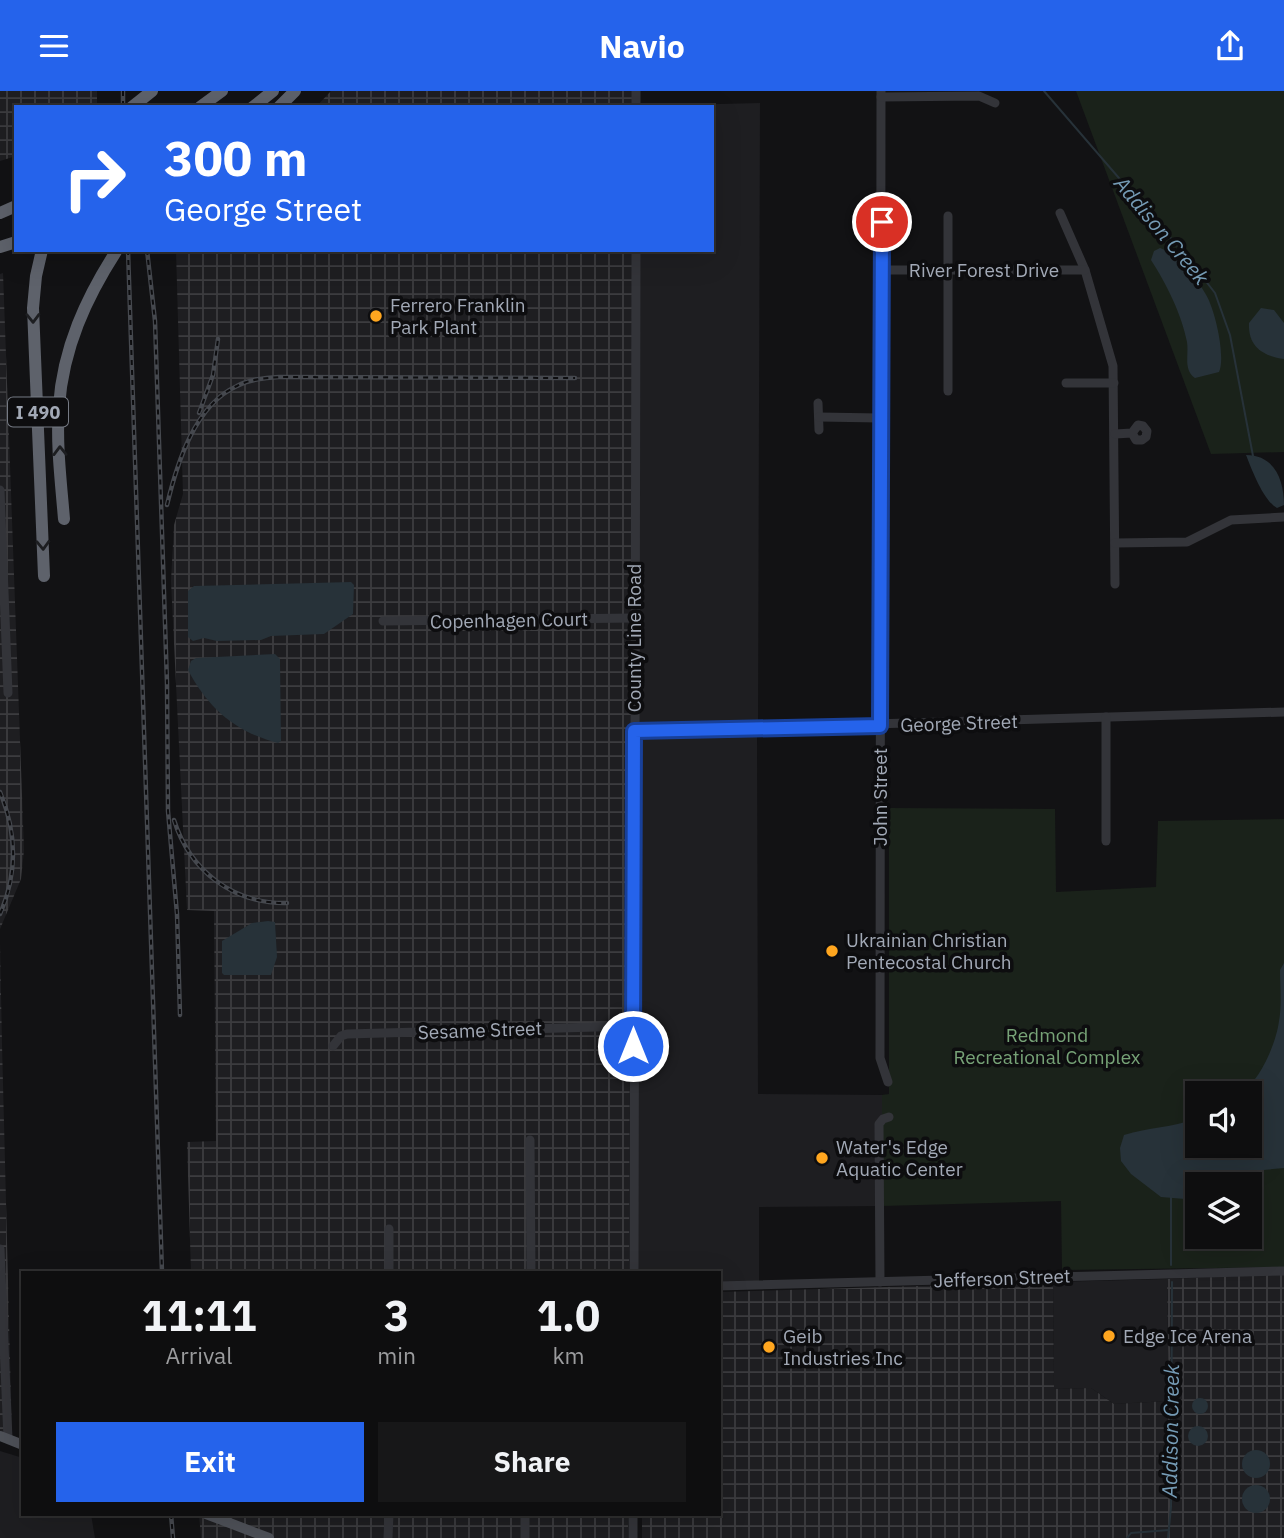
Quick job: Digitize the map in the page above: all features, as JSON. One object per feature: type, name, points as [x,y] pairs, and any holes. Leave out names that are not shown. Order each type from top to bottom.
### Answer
[{"type":"highway","points":[[134,105],[152,91]]},
{"type":"highway","points":[[203,105],[222,91]]},
{"type":"highway","points":[[256,105],[273,91]]},
{"type":"highway","points":[[281,105],[295,91]]},
{"type":"highway","name":"I 490","points":[[42,252],[33,308],[44,576]]},
{"type":"highway","name":"I 490","points":[[64,519],[59,406],[64,369],[84,306],[116,252]]},
{"type":"main road","points":[[4,1438],[21,1444]]},
{"type":"main road","points":[[211,1516],[269,1538]]},
{"type":"street","points":[[881,94],[979,96],[995,103]]},
{"type":"street","name":"John Street","points":[[881,94],[880,1058],[888,1082]]},
{"type":"street","points":[[1060,213],[1085,270],[1113,366],[1115,584]]},
{"type":"street","points":[[948,216],[948,391]]},
{"type":"street","name":"County Line Road","points":[[634,1271],[632,1026],[636,252]]},
{"type":"street","name":"River Forest Drive","points":[[882,270],[1085,270]]},
{"type":"street","points":[[1066,383],[1114,383]]},
{"type":"street","points":[[818,403],[819,430]]},
{"type":"street","points":[[819,417],[880,418]]},
{"type":"street","points":[[1115,434],[1132,433]]},
{"type":"street","points":[[0,490],[8,693]]},
{"type":"street","points":[[1115,543],[1187,542],[1231,520],[1284,517]]},
{"type":"street","name":"Copenhagen Court","points":[[383,621],[634,618]]},
{"type":"street","name":"George Street","points":[[634,731],[880,726],[1284,712]]},
{"type":"street","points":[[1106,717],[1106,841]]},
{"type":"street","name":"Sesame Street","points":[[333,1046],[341,1036],[347,1034],[632,1026]]},
{"type":"street","points":[[880,1282],[879,1124],[888,1117]]},
{"type":"street","points":[[530,1140],[531,1271]]},
{"type":"street","points":[[389,1229],[389,1271]]},
{"type":"street","points":[[0,1248],[4,1438]]},
{"type":"street","name":"Jefferson Street","points":[[721,1286],[1284,1271]]},
{"type":"street","points":[[388,1516],[388,1538]]},
{"type":"street","points":[[525,1516],[525,1538]]},
{"type":"street","points":[[633,1516],[633,1538]]},
{"type":"shaded area","points":[[0,91],[97,91],[97,105],[14,105],[14,157],[0,161]]},
{"type":"shaded area","points":[[331,91],[633,91],[633,105],[318,105]]},
{"type":"shaded area","points":[[760,103],[758,726],[638,729],[639,252],[714,252],[714,105],[679,105]]},
{"type":"shaded area","points":[[1160,248],[1185,267],[1209,300],[1220,344],[1219,372],[1195,378],[1189,371],[1187,342],[1181,321],[1168,289],[1151,260],[1154,251]]},
{"type":"shaded area","points":[[176,252],[633,252],[629,1271],[191,1271],[187,1142],[216,1141],[214,911],[187,910],[171,581],[174,525],[183,494]]},
{"type":"shaded area","points":[[3,273],[24,850],[21,879],[0,929],[0,274]]},
{"type":"shaded area","points":[[1261,308],[1274,310],[1284,323],[1284,359],[1263,353],[1251,338],[1249,323]]},
{"type":"shaded area","points":[[1246,455],[1264,459],[1275,470],[1282,486],[1284,505],[1277,508],[1267,498]]},
{"type":"shaded area","points":[[351,582],[354,585],[353,614],[324,634],[217,641],[204,638],[193,641],[188,637],[188,591],[194,586]]},
{"type":"shaded area","points":[[275,654],[280,659],[281,741],[278,743],[249,732],[224,717],[204,696],[188,670],[191,661],[196,658]]},
{"type":"shaded area","points":[[757,732],[758,1094],[882,1095],[882,1206],[759,1207],[759,1281],[721,1283],[721,1271],[637,1271],[638,734]]},
{"type":"shaded area","points":[[275,922],[277,957],[271,975],[224,975],[222,941],[252,923]]},
{"type":"shaded area","points":[[0,943],[2,1045],[12,1437],[0,1432]]},
{"type":"shaded area","points":[[1284,963],[1284,1168],[1262,1172],[1185,1172],[1185,1199],[1161,1197],[1131,1174],[1121,1161],[1120,1148],[1124,1135],[1185,1122],[1185,1158],[1262,1158],[1262,1081],[1253,1081],[1266,1061],[1277,1030],[1280,970]]},
{"type":"shaded area","points":[[1284,1274],[1284,1538],[642,1538],[642,1516],[721,1516],[721,1292],[1053,1282],[1054,1389],[1091,1388],[1114,1404],[1169,1401],[1167,1279]]},
{"type":"shaded area","name":"Edge Ice Arena","points":[[1167,1279],[1169,1401],[1114,1404],[1091,1388],[1054,1389],[1053,1282]]},
{"type":"shaded area","points":[[1197,1398],[1203,1398],[1208,1406],[1206,1412],[1197,1414],[1192,1409],[1192,1403]]},
{"type":"shaded area","points":[[1194,1426],[1202,1426],[1208,1436],[1202,1446],[1194,1446],[1188,1440],[1188,1432]]},
{"type":"shaded area","points":[[1256,1450],[1266,1454],[1270,1464],[1266,1474],[1256,1478],[1246,1474],[1242,1464],[1246,1454]]},
{"type":"shaded area","points":[[0,1451],[21,1457],[21,1516],[91,1516],[95,1538],[0,1538]]},
{"type":"shaded area","points":[[1256,1485],[1266,1489],[1270,1499],[1266,1509],[1256,1513],[1246,1509],[1242,1499],[1246,1489]]},
{"type":"shaded area","points":[[199,1516],[628,1516],[628,1538],[201,1538]]},
{"type":"green space","points":[[1076,91],[1284,91],[1284,452],[1211,454]]},
{"type":"green space","name":"Redmond Recreational Complex","points":[[889,808],[1055,809],[1056,892],[1156,887],[1158,821],[1284,819],[1284,1267],[1062,1270],[1061,1201],[882,1206],[882,1095],[889,1094]]},
{"type":"waterway","name":"Addison Creek","points":[[1044,91],[1215,293],[1230,335],[1253,456]]},
{"type":"waterway","name":"Addison Creek","points":[[1171,1196],[1171,1265]]},
{"type":"waterway","name":"Addison Creek","points":[[1168,1538],[1171,1507],[1172,1282]]},
{"type":"waterway","points":[[1127,1538],[1131,1533],[1169,1530]]},
{"type":"railway","points":[[123,91],[123,105]]},
{"type":"railway","points":[[128,252],[162,1271]]},
{"type":"railway","points":[[147,252],[155,321],[167,683],[168,811],[177,914],[180,1015]]},
{"type":"railway","points":[[199,413],[213,375],[218,339]]},
{"type":"railway","points":[[167,505],[182,454],[199,421],[222,395],[247,382],[280,377],[575,378]]},
{"type":"railway","points":[[0,792],[10,823],[13,853],[10,883],[0,914]]},
{"type":"railway","points":[[174,820],[191,855],[216,881],[249,898],[287,903]]},
{"type":"railway","points":[[171,1516],[173,1538]]},
{"type":"place","name":"Ferrero Franklin Park Plant","points":[[376,316]]},
{"type":"place","name":"Ukrainian Christian Pentecostal Church","points":[[832,951]]},
{"type":"place","name":"Water's Edge Aquatic Center","points":[[822,1158]]},
{"type":"place","name":"Edge Ice Arena","points":[[1109,1336]]},
{"type":"place","name":"Geib Industries Inc","points":[[769,1347]]},
{"type":"route","points":[[633,1046],[634,731],[880,726],[882,222]]}]
